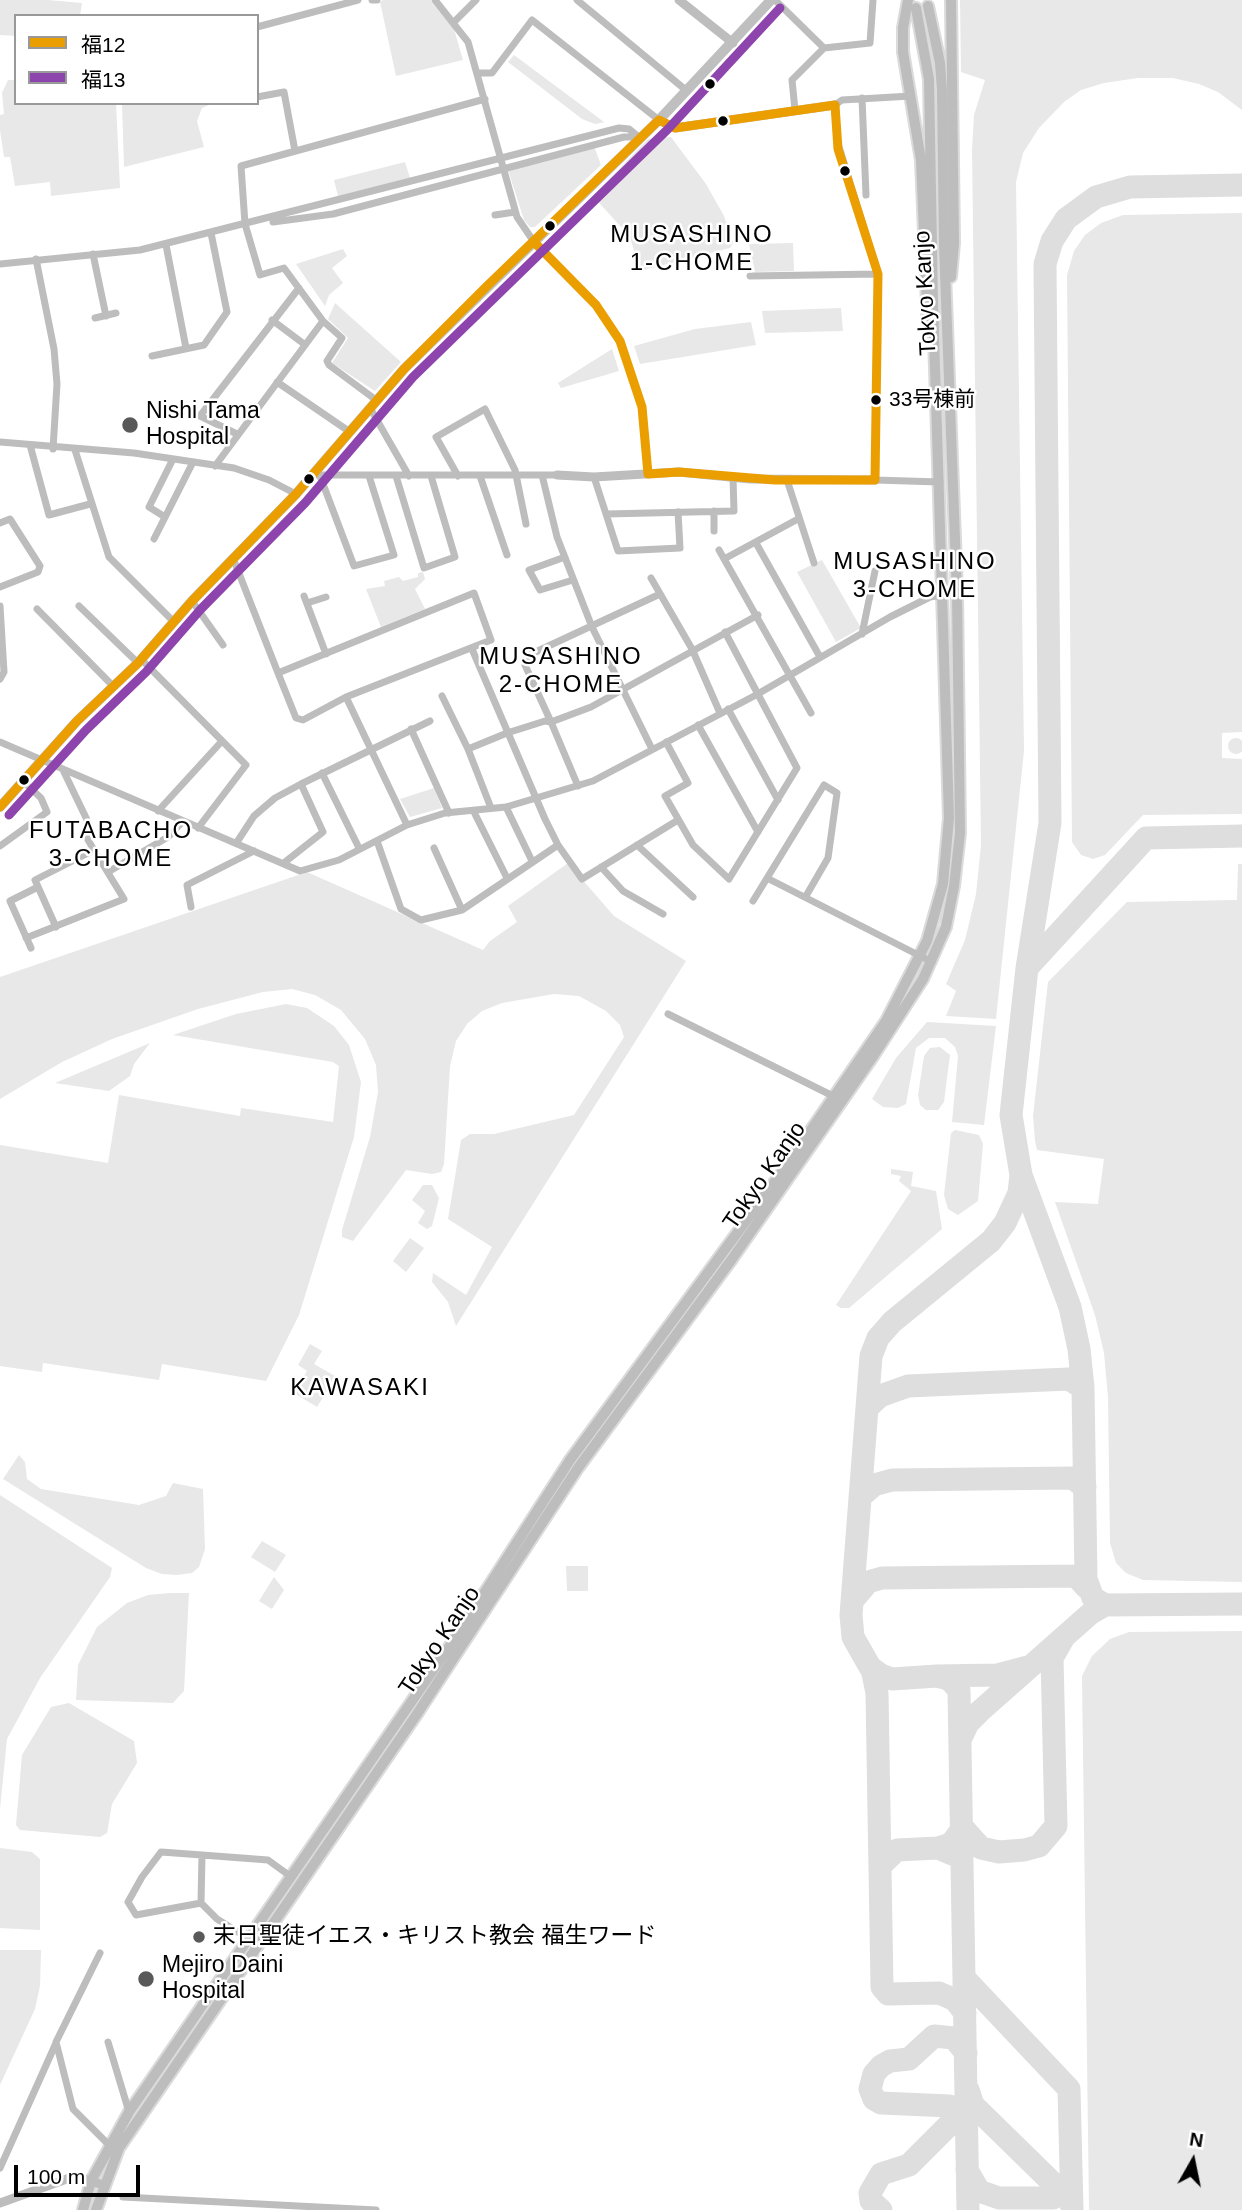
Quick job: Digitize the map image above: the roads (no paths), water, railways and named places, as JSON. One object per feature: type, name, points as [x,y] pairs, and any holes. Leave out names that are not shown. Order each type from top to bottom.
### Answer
[{"type":"highway","points":[[947,308],[954,243],[950,2]]},
{"type":"highway","points":[[918,5],[903,28],[903,52],[921,160],[925,304],[937,408]]},
{"type":"highway","name":"Tokyo Kanjo","points":[[96,2210],[103,2185],[119,2148],[417,1714],[578,1468],[825,1127],[908,1004],[932,962],[952,904],[958,858],[957,593],[940,63],[918,5]]},
{"type":"highway","name":"Tokyo Kanjo","points":[[83,2210],[91,2181],[129,2112],[456,1637],[570,1460],[886,1021],[921,957],[939,904],[949,839],[929,79],[918,5]]},
{"type":"main road","points":[[0,807],[139,661],[192,601],[316,475],[404,369],[659,120],[773,0]]},
{"type":"street","points":[[259,26],[358,0]]},
{"type":"street","points":[[435,0],[468,42],[515,212],[534,242],[596,305],[620,341],[642,407],[648,474]]},
{"type":"street","points":[[454,22],[476,0]]},
{"type":"street","points":[[577,0],[687,91]]},
{"type":"street","points":[[679,0],[692,4],[733,43]]},
{"type":"street","points":[[773,0],[824,48]]},
{"type":"street","points":[[795,110],[792,80],[824,48],[870,43],[873,0]]},
{"type":"street","points":[[478,73],[492,72],[532,20],[659,120],[675,128],[835,105],[842,100],[911,96]]},
{"type":"street","points":[[259,97],[284,92],[295,151]]},
{"type":"street","points":[[409,476],[373,404],[328,365],[327,361],[342,338],[323,321],[284,268],[260,275],[245,224],[241,166],[485,99]]},
{"type":"street","points":[[862,99],[866,195]]},
{"type":"street","points":[[835,105],[838,149],[878,274],[875,480]]},
{"type":"street","points":[[0,264],[166,245],[619,128],[629,129],[640,138]]},
{"type":"street","points":[[245,224],[258,225],[304,215],[333,214],[624,137],[640,138]]},
{"type":"street","points":[[495,215],[515,212]]},
{"type":"street","points":[[152,356],[204,345],[227,312],[211,233]]},
{"type":"street","points":[[166,245],[186,348]]},
{"type":"street","points":[[93,254],[106,316]]},
{"type":"street","points":[[36,259],[54,349],[57,384],[53,449]]},
{"type":"street","points":[[750,276],[878,274]]},
{"type":"street","points":[[237,434],[200,415],[299,288]]},
{"type":"street","points":[[95,318],[116,313]]},
{"type":"street","points":[[272,320],[304,344]]},
{"type":"street","points":[[215,466],[323,321]]},
{"type":"street","points":[[276,382],[350,432]]},
{"type":"street","points":[[458,476],[436,437],[485,409],[516,476],[526,524]]},
{"type":"street","points":[[0,442],[53,449],[134,453],[215,466],[253,473],[296,494]]},
{"type":"street","points":[[30,445],[48,515],[90,504]]},
{"type":"street","points":[[75,450],[109,557],[174,622]]},
{"type":"street","points":[[165,517],[149,507],[172,461]]},
{"type":"street","points":[[154,539],[192,464]]},
{"type":"street","points":[[369,476],[394,555],[355,566],[316,475],[594,477],[679,472],[733,478],[941,482]]},
{"type":"street","points":[[396,476],[424,568],[455,557],[432,475]]},
{"type":"street","points":[[542,475],[573,580],[592,627],[652,750]]},
{"type":"street","points":[[481,476],[507,555]]},
{"type":"street","points":[[594,477],[618,551],[680,548],[678,512]]},
{"type":"street","points":[[607,514],[734,511],[733,478]]},
{"type":"street","points":[[787,480],[814,563]]},
{"type":"street","points":[[713,511],[714,531]]},
{"type":"street","points":[[0,523],[10,519],[40,566],[38,572],[0,587]]},
{"type":"street","points":[[724,559],[798,519]]},
{"type":"street","points":[[756,543],[820,657]]},
{"type":"street","points":[[719,551],[758,615],[811,713]]},
{"type":"street","points":[[565,557],[529,570],[540,590],[573,580]]},
{"type":"street","points":[[233,558],[278,673],[296,718],[303,720],[346,697],[491,640],[474,593],[278,673]]},
{"type":"street","points":[[862,634],[874,571]]},
{"type":"street","points":[[652,578],[692,649],[720,713]]},
{"type":"street","points":[[0,742],[64,772],[285,862],[300,871],[339,860],[407,825],[449,813],[506,807],[537,800],[578,786],[756,695],[930,597],[957,593]]},
{"type":"street","points":[[578,786],[524,660],[527,656],[660,594]]},
{"type":"street","points":[[326,597],[306,600],[326,654]]},
{"type":"street","points":[[192,601],[223,645]]},
{"type":"street","points":[[0,606],[4,672],[0,679]]},
{"type":"street","points":[[79,606],[246,765],[198,828]]},
{"type":"street","points":[[37,609],[114,687]]},
{"type":"street","points":[[468,749],[507,733],[545,721],[551,722],[591,707],[758,615]]},
{"type":"street","points":[[666,742],[688,783],[666,796],[693,845],[729,879],[797,768],[725,632]]},
{"type":"street","points":[[472,649],[558,845],[582,879],[678,820]]},
{"type":"street","points":[[442,696],[468,749],[491,808]]},
{"type":"street","points":[[346,697],[407,825]]},
{"type":"street","points":[[729,709],[778,800]]},
{"type":"street","points":[[237,842],[254,816],[275,798],[372,747],[430,721]]},
{"type":"street","points":[[698,725],[758,832]]},
{"type":"street","points":[[411,729],[449,813]]},
{"type":"street","points":[[158,811],[222,741]]},
{"type":"street","points":[[26,938],[124,899],[88,840],[89,824],[64,772]]},
{"type":"street","points":[[322,774],[359,848]]},
{"type":"street","points":[[0,846],[47,813],[41,798],[24,782]]},
{"type":"street","points":[[285,862],[323,832],[301,785]]},
{"type":"street","points":[[753,901],[824,785],[837,793],[828,858],[806,896]]},
{"type":"street","points":[[506,807],[532,861]]},
{"type":"street","points":[[474,811],[507,878]]},
{"type":"street","points":[[108,872],[168,837],[183,821]]},
{"type":"street","points":[[377,841],[401,909],[421,920],[462,910],[558,845]]},
{"type":"street","points":[[637,845],[693,897]]},
{"type":"street","points":[[435,848],[462,910]]},
{"type":"street","points":[[56,926],[36,888],[35,880],[94,850]]},
{"type":"street","points":[[191,907],[187,884],[254,851]]},
{"type":"street","points":[[601,867],[623,891],[663,914]]},
{"type":"street","points":[[767,878],[932,962]]},
{"type":"street","points":[[31,948],[10,901],[36,888]]},
{"type":"street","points":[[668,1014],[833,1096]]},
{"type":"street","points":[[201,1903],[136,1915],[128,1902],[161,1852],[268,1860],[290,1876]]},
{"type":"street","points":[[202,1855],[201,1903],[217,1919],[249,1939]]},
{"type":"street","points":[[0,2168],[56,2042],[100,1953]]},
{"type":"street","points":[[56,2042],[73,2109],[109,2145]]},
{"type":"street","points":[[107,2042],[129,2112]]},
{"type":"street","points":[[0,2203],[75,2176],[103,2185]]},
{"type":"street","points":[[123,2197],[376,2210]]},
{"type":"place","name":"33号棟前","points":[[876,400]]},
{"type":"place","name":"Nishi Tama Hospital","points":[[130,425]]},
{"type":"place","name":"末日聖徒イエス・キリスト教会 福生ワード","points":[[199,1937]]},
{"type":"place","name":"Mejiro Daini Hospital","points":[[146,1979]]},
{"type":"district","name":"MUSASHINO 1-CHOME","points":[[692,249]]},
{"type":"district","name":"MUSASHINO 3-CHOME","points":[[915,576]]},
{"type":"district","name":"MUSASHINO 2-CHOME","points":[[561,671]]},
{"type":"district","name":"FUTABACHO 3-CHOME","points":[[111,845]]},
{"type":"district","name":"KAWASAKI","points":[[360,1388]]}]
